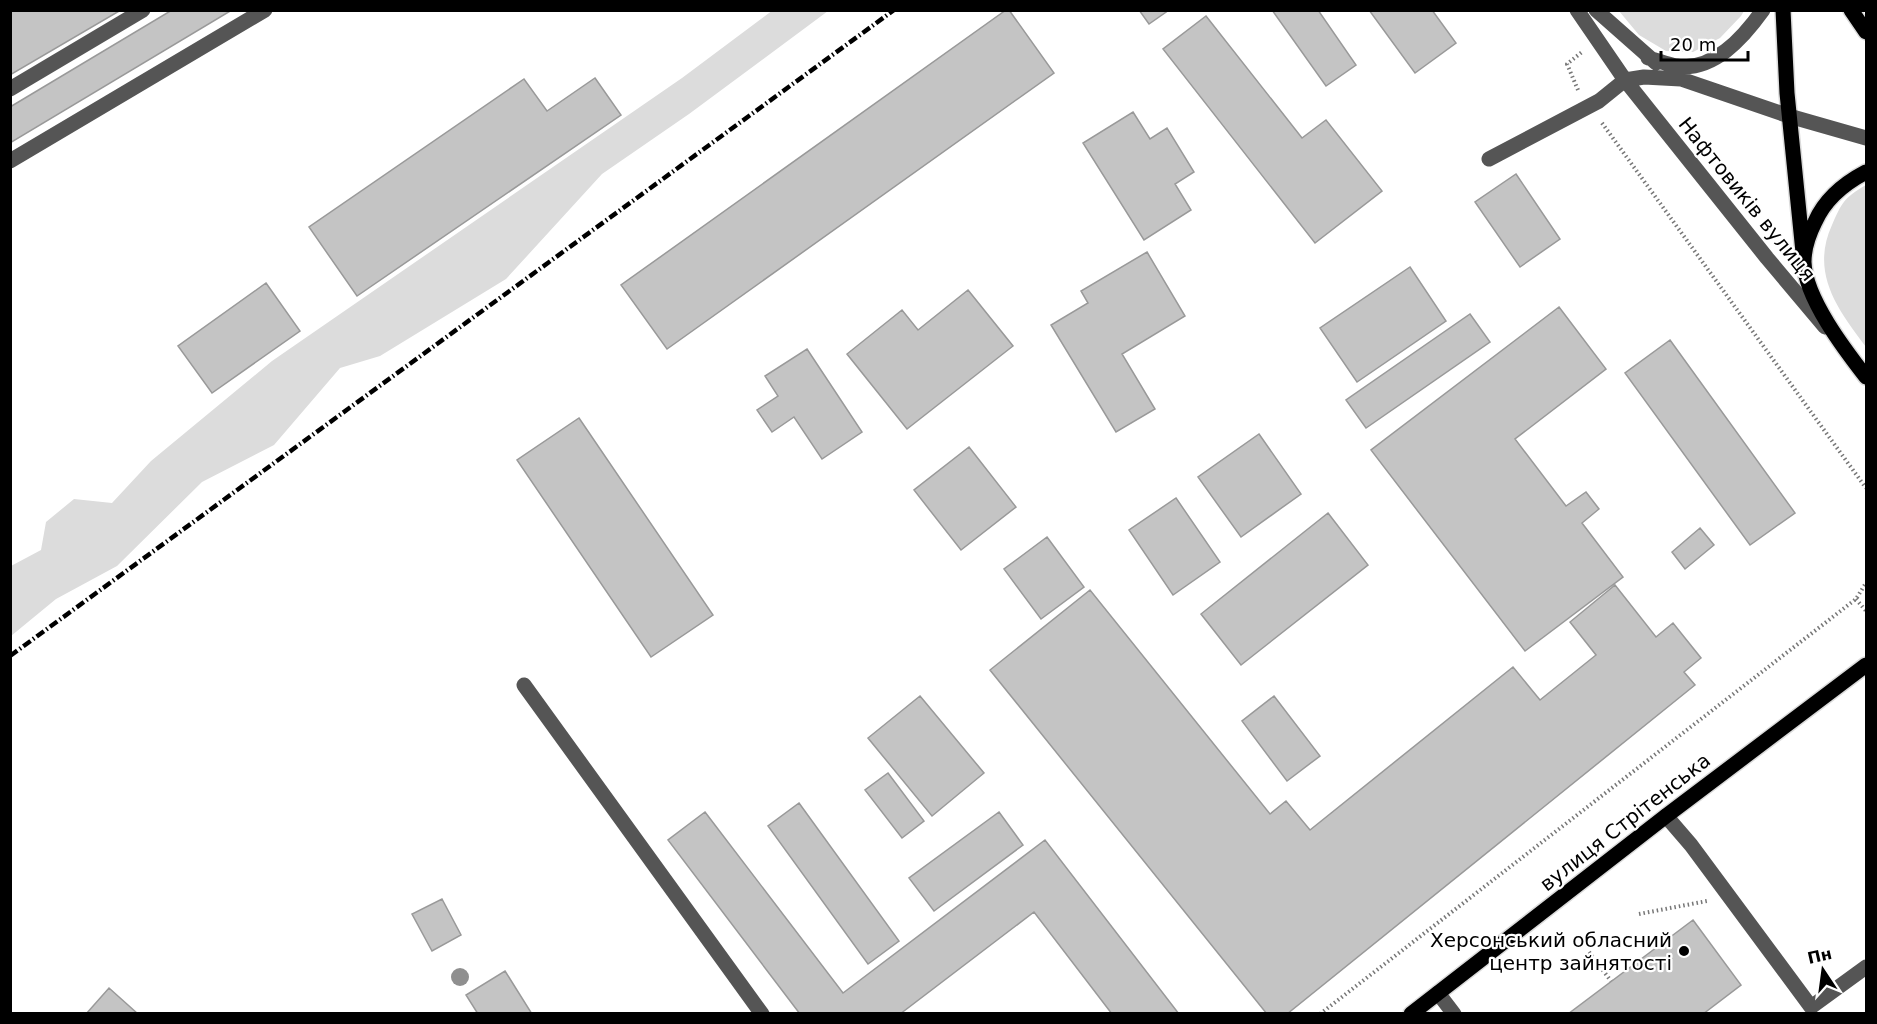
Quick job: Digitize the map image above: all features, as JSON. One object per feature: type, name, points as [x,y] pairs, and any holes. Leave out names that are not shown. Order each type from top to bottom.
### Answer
[{"type":"main road","points":[[1783,10],[1789,116],[1804,262],[1818,306],[1839,342],[1866,377]]},
{"type":"main road","points":[[1851,10],[1866,32]]},
{"type":"main road","points":[[1804,262],[1808,238],[1819,213],[1836,192],[1866,172]]},
{"type":"main road","name":"вулиця Стрітенська","points":[[1411,1014],[1666,816],[1866,665]]},
{"type":"street","points":[[10,89],[142,10]]},
{"type":"street","points":[[10,160],[265,10]]},
{"type":"street","name":"Нафтовиків вулиця","points":[[1577,10],[1625,80],[1767,258],[1839,342]]},
{"type":"street","points":[[1596,10],[1648,58],[1681,79]]},
{"type":"street","points":[[1648,58],[1676,66],[1695,66],[1715,58],[1750,28],[1763,10]]},
{"type":"street","name":"Нафтовиків вулиця","points":[[1625,80],[1644,77],[1681,79],[1789,116],[1866,138]]},
{"type":"street","points":[[1489,159],[1599,101],[1625,80]]},
{"type":"street","points":[[524,685],[762,1014]]},
{"type":"street","points":[[1666,816],[1691,844],[1812,1007],[1866,967]]},
{"type":"street","points":[[1438,993],[1454,1014]]},
{"type":"path","points":[[1567,64],[1578,90],[1866,488]]},
{"type":"path","points":[[1320,1014],[1856,599],[1866,583]]},
{"type":"path","points":[[1856,599],[1866,611]]},
{"type":"path","points":[[1638,915],[1713,899]]},
{"type":"path","points":[[1589,952],[1611,981]]},
{"type":"shaded area","points":[[773,10],[828,11],[689,114],[602,174],[506,279],[380,356],[340,368],[274,445],[202,482],[117,566],[56,599],[11,636],[11,566],[41,550],[46,522],[74,499],[112,503],[151,461],[272,361],[682,78]]},
{"type":"shaded area","points":[[1619,11],[1744,11],[1720,38],[1693,52],[1666,51],[1639,35]]},
{"type":"shaded area","points":[[1866,185],[1866,347],[1837,305],[1830,290],[1824,259],[1826,243],[1841,206],[1848,197]]},
{"type":"building","points":[[10,10],[121,10],[10,75]]},
{"type":"building","points":[[172,10],[232,10],[10,143],[10,107]]},
{"type":"building","points":[[1009,10],[1054,73],[667,349],[621,285]]},
{"type":"building","points":[[1139,10],[1169,10],[1149,24]]},
{"type":"building","points":[[1272,10],[1318,10],[1356,65],[1326,86]]},
{"type":"building","points":[[1369,10],[1432,10],[1456,43],[1415,73]]},
{"type":"building","points":[[1206,16],[1302,138],[1326,120],[1382,191],[1315,243],[1163,49]]},
{"type":"building","points":[[595,78],[621,115],[357,296],[309,227],[524,79],[547,111]]},
{"type":"building","points":[[1133,112],[1150,139],[1167,128],[1194,172],[1175,184],[1191,210],[1144,240],[1083,143]]},
{"type":"building","points":[[1516,174],[1560,239],[1520,267],[1475,202]]},
{"type":"building","points":[[1147,252],[1185,316],[1122,354],[1155,409],[1116,432],[1051,325],[1088,303],[1081,291]]},
{"type":"building","points":[[1410,267],[1446,321],[1357,382],[1320,328]]},
{"type":"building","points":[[266,283],[300,331],[212,393],[178,346]]},
{"type":"building","points":[[968,290],[1013,346],[907,429],[847,354],[902,310],[918,330]]},
{"type":"building","points":[[1559,307],[1606,369],[1515,439],[1566,506],[1586,492],[1599,509],[1582,523],[1623,577],[1525,651],[1371,450]]},
{"type":"building","points":[[1470,314],[1490,342],[1366,428],[1346,400]]},
{"type":"building","points":[[1670,340],[1795,513],[1750,545],[1625,373]]},
{"type":"building","points":[[807,349],[862,432],[822,459],[794,417],[772,432],[757,410],[778,396],[765,376]]},
{"type":"building","points":[[579,418],[713,615],[651,657],[517,460]]},
{"type":"building","points":[[1259,434],[1301,494],[1241,537],[1198,477]]},
{"type":"building","points":[[969,447],[1016,507],[961,550],[914,490]]},
{"type":"building","points":[[1176,498],[1220,562],[1173,595],[1129,530]]},
{"type":"building","points":[[1328,513],[1368,565],[1241,665],[1201,614]]},
{"type":"building","points":[[1700,528],[1714,545],[1685,569],[1672,552]]},
{"type":"building","points":[[1047,537],[1084,587],[1041,619],[1004,569]]},
{"type":"building","points":[[1615,585],[1656,637],[1673,623],[1701,658],[1684,672],[1695,685],[1287,1014],[1267,1014],[990,670],[1090,590],[1270,814],[1286,801],[1310,830],[1513,667],[1540,700],[1596,655],[1570,622]]},
{"type":"building","points":[[920,696],[984,773],[932,816],[868,738]]},
{"type":"building","points":[[1274,696],[1320,756],[1287,781],[1242,721]]},
{"type":"building","points":[[888,773],[924,821],[902,838],[865,790]]},
{"type":"building","points":[[799,803],[899,941],[868,964],[768,826]]},
{"type":"building","points":[[705,812],[843,993],[1045,840],[1179,1014],[1112,1014],[1034,912],[900,1014],[800,1014],[668,840]]},
{"type":"building","points":[[999,812],[1023,845],[934,911],[909,878]]},
{"type":"building","points":[[442,899],[461,935],[432,951],[412,914]]},
{"type":"building","name":"Херсонський обласний центр зайнятості","points":[[1693,920],[1741,985],[1703,1014],[1568,1014]]},
{"type":"building","points":[[505,971],[532,1014],[478,1014],[466,995]]},
{"type":"building","points":[[109,988],[138,1014],[86,1014]]},
{"type":"railway","points":[[10,656],[894,10]]},
{"type":"place","name":"Херсонський обласний центр зайнятості","points":[[1684,951]]}]
